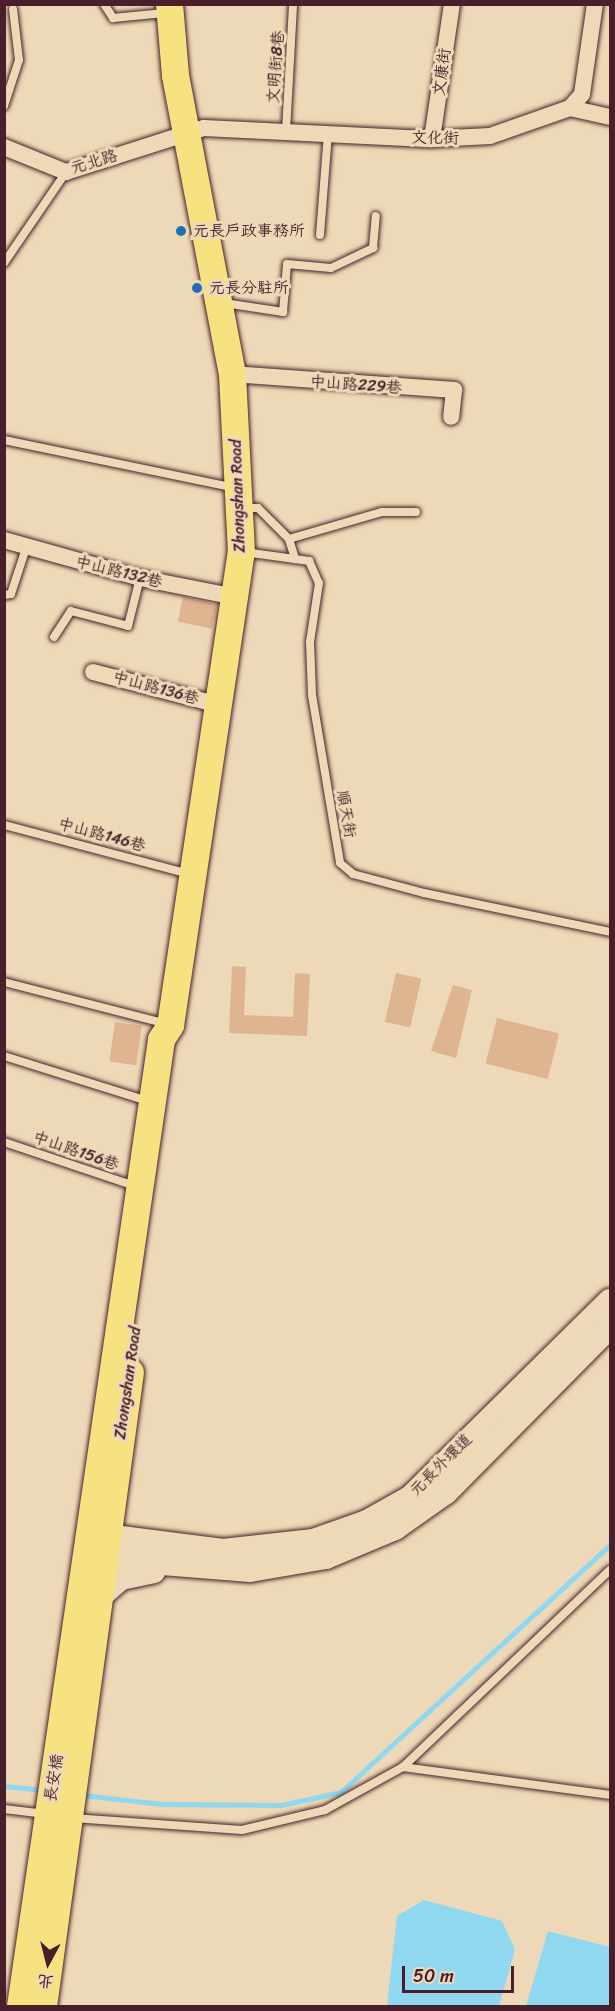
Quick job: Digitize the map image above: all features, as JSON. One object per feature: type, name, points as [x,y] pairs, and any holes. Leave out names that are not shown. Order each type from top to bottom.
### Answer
[{"type":"main road","name":"Zhongshan Road","points":[[69,1742],[139,1188],[161,1039],[170,1025],[241,552],[232,374],[186,132],[169,9]]},
{"type":"main road","name":"Zhongshan Road","points":[[69,1742],[98,1598],[95,1546],[176,1040],[170,1025]]},
{"type":"main road","name":"長安橋","points":[[58,1816],[69,1742]]},
{"type":"main road","points":[[20,2007],[58,1816]]},
{"type":"main road","points":[[43,2007],[58,1816]]},
{"type":"street","name":"文康街","points":[[432,139],[452,4]]},
{"type":"street","points":[[595,4],[587,82],[570,108],[610,117]]},
{"type":"street","name":"文化街","points":[[186,132],[286,131],[432,139],[490,136],[570,108]]},
{"type":"street","name":"元北路","points":[[4,147],[66,172],[186,132]]},
{"type":"street","name":"中山路229巷","points":[[232,374],[454,390],[451,417]]},
{"type":"street","name":"中山路132巷","points":[[4,540],[140,578],[236,597]]},
{"type":"street","name":"中山路136巷","points":[[93,672],[219,705]]},
{"type":"street","name":"元長外環道","points":[[95,1546],[223,1551],[313,1541],[367,1522],[410,1498],[610,1301]]},
{"type":"street","name":"元長外環道","points":[[95,1546],[174,1567],[250,1570],[326,1557],[395,1528],[446,1492],[610,1326]]},
{"type":"street","points":[[98,1598],[121,1578],[174,1567]]},
{"type":"lane","points":[[104,4],[113,18],[169,9]]},
{"type":"lane","name":"文明街8巷","points":[[286,131],[293,4]]},
{"type":"lane","points":[[4,106],[20,60],[13,9]]},
{"type":"lane","points":[[320,235],[328,134]]},
{"type":"lane","points":[[4,263],[66,172]]},
{"type":"lane","points":[[220,303],[283,312],[287,264],[331,268],[373,248],[376,216]]},
{"type":"lane","points":[[4,440],[239,498],[258,508],[289,539],[295,559],[241,552]]},
{"type":"lane","points":[[289,539],[382,512],[416,512]]},
{"type":"lane","points":[[4,595],[11,594],[26,548]]},
{"type":"lane","name":"順天街","points":[[295,559],[309,561],[318,583],[310,642],[312,695],[340,863],[353,874],[424,893],[610,932]]},
{"type":"lane","points":[[54,637],[71,612],[128,626],[140,578]]},
{"type":"lane","name":"中山路146巷","points":[[4,825],[192,875]]},
{"type":"lane","points":[[4,982],[170,1025]]},
{"type":"lane","points":[[4,1056],[152,1102]]},
{"type":"lane","name":"中山路156巷","points":[[4,1142],[139,1188]]},
{"type":"lane","points":[[4,1809],[58,1816],[242,1830],[325,1810],[403,1767],[610,1570]]},
{"type":"lane","points":[[403,1767],[610,1795]]},
{"type":"water","points":[[424,1900],[502,1921],[515,1950],[499,2006],[387,2006],[397,1916]]},
{"type":"water","points":[[548,1931],[610,1947],[610,2006],[526,2006]]},
{"type":"building","points":[[183,597],[217,604],[212,629],[178,621]]},
{"type":"building","points":[[232,966],[246,967],[244,1015],[293,1017],[295,973],[310,974],[307,1036],[229,1033]]},
{"type":"building","points":[[396,973],[421,979],[410,1028],[385,1022]]},
{"type":"building","points":[[453,985],[472,990],[456,1058],[431,1051]]},
{"type":"building","points":[[497,1018],[559,1033],[548,1079],[486,1064]]},
{"type":"building","points":[[115,1022],[142,1026],[136,1065],[109,1062]]},
{"type":"waterway","points":[[82,1795],[162,1804],[281,1805],[341,1792],[610,1545]]},
{"type":"waterway","points":[[4,1786],[44,1790]]},
{"type":"place","name":"元長戶政事務所","points":[[181,231]]},
{"type":"place","name":"元長分駐所","points":[[197,288]]}]
